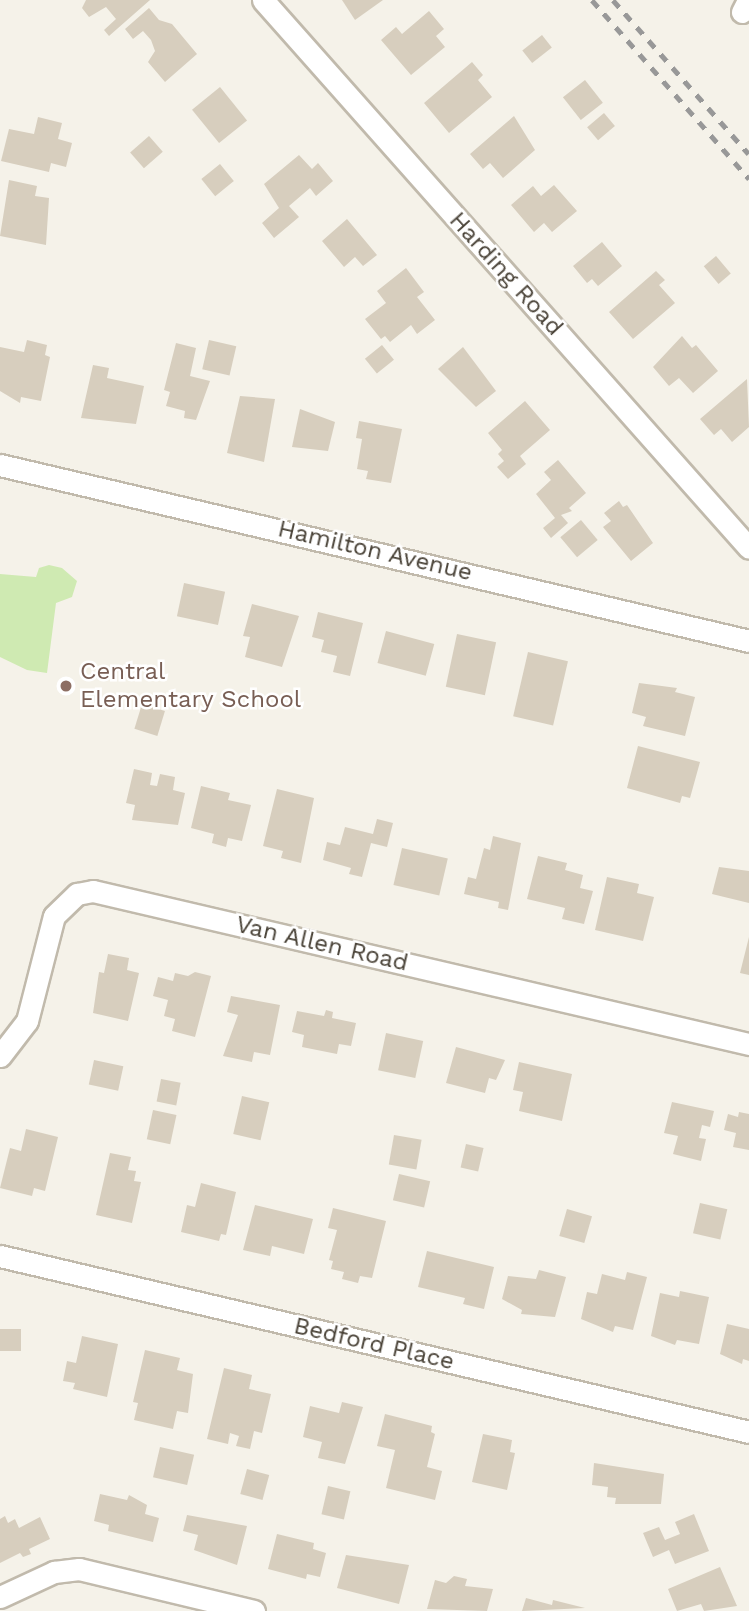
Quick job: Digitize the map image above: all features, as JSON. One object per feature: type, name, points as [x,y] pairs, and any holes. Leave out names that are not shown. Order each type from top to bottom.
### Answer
[{"type":"street","name":"Harding Road","points":[[263,0],[749,548]]},
{"type":"street","name":"Hamilton Avenue","points":[[0,465],[749,641]]},
{"type":"street","name":"Van Allen Road","points":[[0,1056],[27,1021],[54,916],[76,894],[93,891],[749,1044]]},
{"type":"street","name":"Bedford Place","points":[[0,1256],[749,1433]]},
{"type":"street","points":[[0,1597],[54,1572],[79,1569],[254,1611]]},
{"type":"green space","points":[[49,565],[62,568],[77,581],[72,597],[56,603],[47,673],[27,670],[0,657],[0,574],[36,577],[39,568]]},
{"type":"building","points":[[86,0],[150,0],[109,36],[104,30],[116,19],[106,7],[89,17],[82,8]]},
{"type":"building","points":[[342,0],[383,0],[355,20]]},
{"type":"building","points":[[149,8],[159,20],[172,24],[197,54],[165,82],[148,62],[155,51],[151,40],[143,31],[133,39],[125,29]]},
{"type":"building","points":[[429,11],[444,29],[436,36],[445,47],[411,75],[381,40],[396,27],[402,34]]},
{"type":"building","points":[[542,35],[552,48],[532,63],[522,50]]},
{"type":"building","points":[[472,62],[483,75],[478,80],[492,97],[449,133],[424,103]]},
{"type":"building","points":[[585,80],[603,103],[581,120],[563,97]]},
{"type":"building","points":[[220,87],[247,120],[219,143],[192,110]]},
{"type":"building","points":[[604,113],[615,126],[598,140],[587,127]]},
{"type":"building","points":[[514,116],[535,150],[503,178],[490,163],[483,169],[470,154]]},
{"type":"building","points":[[38,117],[62,123],[58,139],[72,143],[66,167],[51,163],[49,172],[1,161],[9,129],[34,134]]},
{"type":"building","points":[[149,136],[163,152],[144,168],[130,152]]},
{"type":"building","points":[[299,155],[312,169],[318,163],[333,181],[316,196],[310,188],[289,206],[299,217],[274,238],[262,223],[279,208],[264,184]]},
{"type":"building","points":[[220,164],[234,181],[215,196],[201,179]]},
{"type":"building","points":[[9,180],[37,186],[35,196],[49,198],[46,245],[0,236]]},
{"type":"building","points":[[554,185],[577,211],[552,232],[544,223],[534,232],[511,205],[533,186],[541,196]]},
{"type":"building","points":[[347,219],[377,255],[363,266],[355,257],[344,267],[322,241]]},
{"type":"building","points":[[602,242],[622,266],[598,286],[592,279],[587,283],[573,266]]},
{"type":"building","points":[[716,256],[731,274],[719,284],[704,266]]},
{"type":"building","points":[[406,268],[424,292],[417,297],[435,320],[417,334],[411,325],[390,342],[385,336],[381,339],[365,319],[386,303],[377,291]]},
{"type":"building","points":[[656,271],[665,280],[659,285],[675,303],[633,339],[609,312]]},
{"type":"building","points":[[682,336],[692,348],[696,345],[718,371],[693,393],[679,378],[669,386],[653,367]]},
{"type":"building","points":[[27,340],[47,345],[45,355],[50,357],[41,401],[21,397],[20,403],[0,391],[0,347],[24,352]]},
{"type":"building","points":[[209,340],[236,346],[230,376],[202,369]]},
{"type":"building","points":[[176,343],[196,348],[190,376],[210,381],[196,420],[184,418],[185,411],[166,406],[170,392],[164,390]]},
{"type":"building","points":[[382,345],[394,360],[377,374],[365,359]]},
{"type":"building","points":[[463,347],[496,391],[476,407],[438,369]]},
{"type":"building","points":[[93,365],[109,368],[107,378],[144,386],[136,424],[81,418]]},
{"type":"building","points":[[747,379],[749,427],[732,442],[721,429],[714,435],[700,419]]},
{"type":"building","points":[[240,396],[275,399],[264,462],[227,453]]},
{"type":"building","points":[[525,401],[550,430],[520,456],[526,464],[508,479],[497,467],[504,461],[498,454],[502,450],[488,433]]},
{"type":"building","points":[[300,409],[335,422],[328,451],[292,447]]},
{"type":"building","points":[[359,421],[402,429],[391,483],[366,479],[368,471],[357,469],[362,439],[356,438]]},
{"type":"building","points":[[558,460],[586,493],[569,508],[572,511],[561,515],[568,523],[551,538],[543,528],[555,518],[536,494],[551,480],[544,472]]},
{"type":"building","points":[[619,501],[623,507],[627,505],[653,543],[631,561],[603,527],[611,521],[604,513]]},
{"type":"building","points":[[581,520],[598,540],[577,557],[560,537]]},
{"type":"building","points":[[184,583],[225,592],[218,625],[177,616]]},
{"type":"building","points":[[252,604],[299,616],[282,667],[245,657],[250,637],[243,636]]},
{"type":"building","points":[[318,612],[363,623],[350,676],[333,672],[337,656],[321,652],[324,640],[312,637]]},
{"type":"building","points":[[386,631],[434,644],[426,676],[377,663]]},
{"type":"building","points":[[457,634],[496,642],[485,695],[446,687]]},
{"type":"building","points":[[528,652],[568,661],[553,726],[513,716]]},
{"type":"building","points":[[639,683],[677,688],[675,692],[695,697],[685,736],[643,726],[646,717],[632,713]]},
{"type":"building","points":[[142,704],[165,711],[157,736],[134,729]]},
{"type":"building","points":[[638,746],[700,762],[690,798],[682,796],[680,803],[627,788]]},
{"type":"building","points":[[134,769],[152,773],[150,785],[157,786],[160,774],[175,777],[173,790],[185,793],[178,825],[132,820],[135,805],[126,803]]},
{"type":"building","points":[[201,786],[230,793],[228,800],[251,805],[242,841],[228,838],[226,847],[212,843],[214,834],[191,828]]},
{"type":"building","points":[[277,789],[314,798],[301,863],[281,858],[283,851],[263,846]]},
{"type":"building","points":[[377,819],[393,823],[387,847],[371,843],[362,877],[349,874],[351,868],[323,860],[327,842],[340,845],[345,827],[373,834]]},
{"type":"building","points":[[493,836],[521,843],[508,910],[498,908],[499,902],[464,894],[468,877],[476,879],[484,848],[490,850]]},
{"type":"building","points":[[402,848],[448,859],[439,896],[393,885]]},
{"type":"building","points":[[538,856],[567,863],[565,870],[583,875],[580,888],[593,891],[584,924],[562,919],[565,908],[527,899]]},
{"type":"building","points":[[719,867],[749,871],[749,903],[712,894]]},
{"type":"building","points":[[607,877],[639,884],[637,893],[654,897],[643,941],[595,930]]},
{"type":"building","points":[[749,937],[749,975],[740,973]]},
{"type":"building","points":[[108,954],[129,958],[127,970],[139,973],[128,1021],[93,1013],[99,972],[104,973]]},
{"type":"building","points":[[195,972],[211,976],[195,1037],[172,1031],[175,1019],[164,1016],[168,1000],[153,996],[158,977],[173,981],[175,973],[188,976]]},
{"type":"building","points":[[231,996],[280,1005],[270,1055],[254,1052],[252,1062],[223,1056],[238,1015],[227,1012]]},
{"type":"building","points":[[326,1010],[333,1012],[332,1018],[356,1023],[351,1046],[339,1044],[337,1054],[302,1047],[304,1035],[292,1032],[297,1011],[324,1016]]},
{"type":"building","points":[[386,1033],[423,1041],[415,1078],[378,1070]]},
{"type":"building","points":[[456,1047],[505,1060],[496,1080],[489,1078],[485,1093],[446,1083]]},
{"type":"building","points":[[94,1060],[123,1066],[118,1091],[89,1084]]},
{"type":"building","points":[[519,1062],[572,1074],[562,1121],[519,1111],[523,1092],[513,1090]]},
{"type":"building","points":[[161,1079],[181,1083],[176,1105],[157,1102]]},
{"type":"building","points":[[242,1096],[269,1102],[261,1140],[233,1134]]},
{"type":"building","points":[[672,1102],[714,1111],[710,1127],[702,1125],[699,1138],[706,1139],[701,1161],[673,1154],[678,1136],[664,1133]]},
{"type":"building","points":[[153,1110],[176,1115],[170,1144],[147,1139]]},
{"type":"building","points":[[739,1112],[749,1114],[749,1150],[733,1147],[736,1133],[724,1130],[728,1114],[738,1117]]},
{"type":"building","points":[[26,1129],[58,1137],[45,1191],[34,1188],[32,1196],[0,1188],[10,1148],[21,1151]]},
{"type":"building","points":[[394,1135],[422,1140],[416,1169],[389,1165]]},
{"type":"building","points":[[466,1144],[484,1148],[478,1171],[461,1167]]},
{"type":"building","points":[[110,1153],[131,1157],[128,1170],[136,1171],[134,1181],[141,1182],[132,1223],[96,1215]]},
{"type":"building","points":[[399,1174],[430,1181],[424,1208],[393,1200]]},
{"type":"building","points":[[201,1183],[236,1192],[226,1235],[221,1234],[219,1241],[181,1232],[187,1205],[195,1207]]},
{"type":"building","points":[[700,1203],[727,1209],[720,1240],[693,1233]]},
{"type":"building","points":[[255,1205],[313,1219],[304,1254],[272,1246],[270,1256],[243,1250]]},
{"type":"building","points":[[333,1208],[386,1221],[372,1278],[360,1276],[358,1283],[342,1279],[344,1272],[331,1269],[333,1261],[329,1260],[337,1230],[328,1228]]},
{"type":"building","points":[[567,1209],[592,1216],[584,1243],[559,1236]]},
{"type":"building","points":[[427,1251],[494,1267],[484,1309],[463,1304],[465,1298],[418,1287]]},
{"type":"building","points":[[539,1270],[566,1277],[555,1317],[521,1314],[522,1310],[502,1299],[508,1276],[536,1279]]},
{"type":"building","points":[[627,1272],[647,1277],[633,1330],[615,1326],[613,1332],[581,1319],[587,1292],[597,1294],[602,1274],[625,1280]]},
{"type":"building","points":[[680,1291],[709,1297],[699,1344],[677,1340],[675,1345],[651,1336],[660,1293],[679,1297]]},
{"type":"building","points":[[727,1324],[749,1329],[749,1361],[743,1359],[742,1364],[720,1354]]},
{"type":"building","points":[[0,1329],[21,1329],[21,1351],[0,1351]]},
{"type":"building","points":[[82,1336],[118,1344],[107,1397],[73,1389],[75,1383],[63,1381],[67,1361],[76,1363]]},
{"type":"building","points":[[145,1350],[180,1358],[177,1370],[193,1374],[188,1413],[177,1411],[173,1429],[134,1420],[138,1403],[133,1402]]},
{"type":"building","points":[[224,1368],[252,1375],[249,1389],[271,1394],[262,1433],[254,1431],[250,1449],[236,1446],[239,1436],[230,1433],[228,1444],[207,1439]]},
{"type":"building","points":[[342,1402],[363,1407],[345,1464],[318,1458],[322,1442],[303,1437],[310,1406],[339,1413]]},
{"type":"building","points":[[385,1414],[432,1426],[431,1432],[435,1434],[427,1467],[442,1471],[435,1500],[386,1488],[395,1450],[377,1446]]},
{"type":"building","points":[[483,1434],[512,1440],[510,1452],[515,1453],[507,1490],[472,1482]]},
{"type":"building","points":[[160,1447],[194,1455],[187,1485],[153,1477]]},
{"type":"building","points":[[594,1463],[664,1474],[661,1504],[615,1504],[616,1498],[607,1497],[608,1487],[592,1485]]},
{"type":"building","points":[[247,1469],[269,1475],[262,1500],[240,1494]]},
{"type":"building","points":[[328,1486],[350,1491],[344,1519],[321,1514]]},
{"type":"building","points":[[100,1494],[127,1500],[129,1495],[147,1505],[145,1514],[159,1518],[153,1542],[108,1531],[109,1525],[94,1521]]},
{"type":"building","points":[[694,1514],[709,1551],[675,1564],[669,1550],[653,1557],[643,1533],[659,1527],[665,1540],[680,1534],[675,1522]]},
{"type":"building","points":[[187,1515],[247,1526],[237,1565],[194,1550],[198,1535],[183,1531]]},
{"type":"building","points":[[5,1516],[8,1523],[15,1519],[19,1528],[40,1517],[50,1539],[29,1549],[31,1554],[23,1557],[20,1553],[0,1563],[0,1519]]},
{"type":"building","points":[[277,1534],[314,1543],[313,1549],[326,1553],[320,1577],[307,1574],[306,1579],[268,1569]]},
{"type":"building","points":[[346,1555],[409,1565],[399,1604],[337,1588]]},
{"type":"building","points":[[720,1567],[737,1606],[704,1611],[701,1604],[677,1611],[668,1589]]},
{"type":"building","points":[[454,1576],[467,1579],[465,1586],[493,1589],[487,1611],[427,1609],[435,1580],[446,1583]]},
{"type":"building","points":[[526,1598],[552,1605],[553,1600],[585,1608],[522,1611]]},
{"type":"railway","points":[[592,0],[749,179]]},
{"type":"railway","points":[[613,0],[749,154]]},
{"type":"place","name":"Central Elementary School","points":[[66,686]]}]
